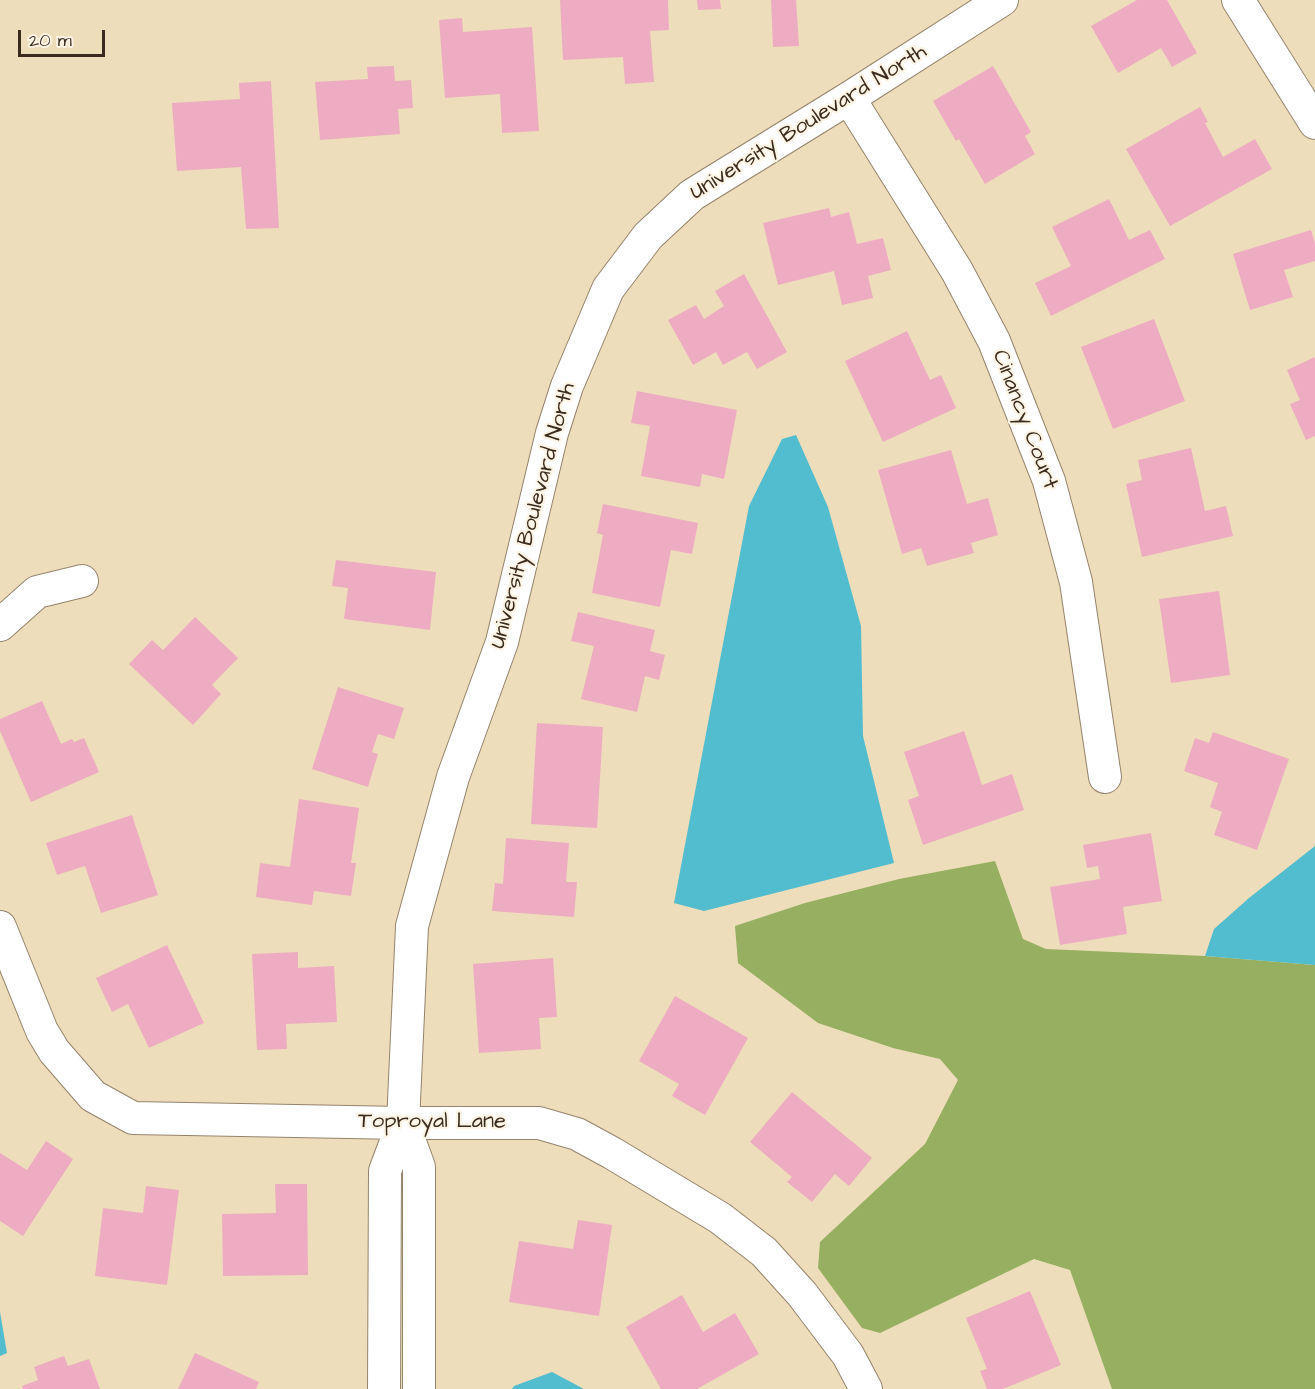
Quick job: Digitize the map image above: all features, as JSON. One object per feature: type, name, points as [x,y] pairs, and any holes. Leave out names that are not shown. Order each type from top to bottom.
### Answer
[{"type":"street","name":"University Boulevard North","points":[[384,1389],[385,1171],[402,1123],[412,926],[453,777],[501,642],[552,434],[564,395],[608,289],[648,236],[692,195],[1002,0]]},
{"type":"street","points":[[1238,0],[1315,123]]},
{"type":"street","name":"Cinancy Court","points":[[849,98],[957,271],[989,331],[1049,481],[1076,582],[1105,777]]},
{"type":"street","points":[[0,625],[37,592],[82,581]]},
{"type":"street","name":"Toproyal Lane","points":[[0,927],[42,1031],[54,1051],[93,1096],[133,1118],[539,1123],[576,1134],[720,1218],[764,1252],[802,1294],[842,1347],[866,1389]]},
{"type":"street","name":"University Boulevard North","points":[[402,1123],[419,1167],[419,1389]]},
{"type":"green space","points":[[995,861],[1023,939],[1046,949],[1205,956],[1315,965],[1315,1389],[1112,1389],[1070,1270],[1034,1259],[880,1333],[862,1328],[818,1268],[820,1242],[925,1144],[958,1080],[940,1059],[893,1048],[818,1023],[738,963],[735,926],[805,903],[899,879]]},
{"type":"water","points":[[796,435],[828,507],[861,626],[863,736],[894,863],[704,911],[674,903],[749,506],[782,439]]},
{"type":"water","points":[[1315,846],[1315,965],[1205,956],[1214,929]]},
{"type":"water","points":[[0,1312],[7,1353],[0,1356]]},
{"type":"water","points":[[552,1372],[584,1389],[512,1389],[514,1386]]},
{"type":"building","points":[[560,0],[668,0],[669,30],[650,31],[654,82],[625,84],[623,57],[563,60]]},
{"type":"building","points":[[697,0],[720,0],[721,9],[698,10]]},
{"type":"building","points":[[771,0],[796,0],[799,46],[773,47]]},
{"type":"building","points":[[1137,0],[1167,0],[1197,53],[1172,67],[1161,48],[1118,73],[1091,26]]},
{"type":"building","points":[[462,18],[463,32],[532,27],[539,131],[502,133],[500,94],[445,98],[439,20]]},
{"type":"building","points":[[394,66],[395,81],[411,80],[413,108],[398,109],[400,134],[320,140],[315,82],[368,79],[367,67]]},
{"type":"building","points":[[993,66],[1031,132],[1025,136],[1035,154],[985,184],[959,139],[956,141],[933,101]]},
{"type":"building","points":[[271,81],[279,228],[246,229],[241,167],[177,171],[172,103],[240,99],[239,83]]},
{"type":"building","points":[[1200,107],[1208,122],[1205,123],[1223,157],[1255,139],[1272,169],[1170,226],[1126,149]]},
{"type":"building","points":[[1109,199],[1129,240],[1150,230],[1165,259],[1051,316],[1035,283],[1071,266],[1052,227]]},
{"type":"building","points":[[829,208],[831,217],[849,212],[857,244],[883,238],[891,270],[868,276],[873,298],[842,305],[834,271],[778,285],[763,223]]},
{"type":"building","points":[[1311,230],[1315,244],[1315,261],[1284,270],[1293,297],[1250,310],[1233,254]]},
{"type":"building","points":[[744,274],[787,352],[757,369],[747,352],[723,365],[716,352],[693,365],[668,320],[696,305],[704,319],[724,306],[715,291]]},
{"type":"building","points":[[1154,319],[1185,401],[1113,429],[1081,347]]},
{"type":"building","points":[[907,331],[930,380],[941,375],[956,408],[883,442],[845,361]]},
{"type":"building","points":[[1315,357],[1315,436],[1306,440],[1290,404],[1300,400],[1287,370]]},
{"type":"building","points":[[637,391],[737,410],[724,479],[702,474],[700,487],[641,476],[650,426],[631,423]]},
{"type":"building","points":[[1191,448],[1205,511],[1226,506],[1233,536],[1142,557],[1126,484],[1142,480],[1138,460]]},
{"type":"building","points":[[951,450],[967,504],[988,498],[998,535],[971,543],[974,553],[927,566],[921,548],[902,554],[878,470]]},
{"type":"building","points":[[603,504],[698,523],[692,554],[671,550],[660,607],[592,593],[603,535],[597,533]]},
{"type":"building","points":[[336,560],[436,572],[430,630],[344,619],[348,588],[332,586]]},
{"type":"building","points":[[1219,591],[1230,675],[1171,683],[1159,599]]},
{"type":"building","points":[[578,612],[655,630],[650,651],[665,655],[659,680],[645,676],[637,712],[581,699],[594,646],[571,641]]},
{"type":"building","points":[[195,617],[238,658],[212,685],[221,694],[193,725],[129,664],[152,640],[163,650]]},
{"type":"building","points":[[338,687],[404,708],[394,739],[378,734],[372,752],[378,754],[368,787],[312,769]]},
{"type":"building","points":[[42,701],[61,744],[72,739],[74,742],[84,738],[99,772],[31,802],[0,731],[0,719]]},
{"type":"building","points":[[537,723],[603,727],[597,828],[531,824]]},
{"type":"building","points":[[964,731],[982,785],[1012,774],[1024,810],[923,845],[908,800],[919,796],[904,752]]},
{"type":"building","points":[[1213,732],[1289,759],[1257,850],[1214,835],[1222,812],[1210,807],[1218,783],[1184,771],[1195,738],[1209,743]]},
{"type":"building","points":[[299,799],[359,808],[351,863],[356,863],[351,896],[314,891],[312,905],[256,897],[260,863],[290,867]]},
{"type":"building","points":[[132,815],[158,895],[101,913],[85,866],[57,875],[46,843]]},
{"type":"building","points":[[1151,833],[1162,901],[1123,907],[1127,934],[1060,945],[1050,887],[1100,879],[1098,866],[1087,868],[1083,845]]},
{"type":"building","points":[[506,838],[569,843],[566,882],[577,882],[574,917],[492,911],[495,883],[503,884]]},
{"type":"building","points":[[167,945],[204,1023],[149,1048],[128,1004],[112,1012],[96,978]]},
{"type":"building","points":[[298,952],[298,968],[334,966],[337,1022],[286,1024],[287,1049],[257,1050],[252,954]]},
{"type":"building","points":[[553,958],[557,1017],[539,1018],[541,1049],[479,1053],[473,964]]},
{"type":"building","points":[[675,996],[748,1038],[705,1115],[672,1096],[679,1084],[639,1061]]},
{"type":"building","points":[[792,1092],[872,1158],[849,1186],[835,1174],[812,1202],[787,1182],[792,1177],[750,1142]]},
{"type":"building","points":[[46,1141],[73,1159],[23,1236],[0,1221],[0,1153],[27,1170]]},
{"type":"building","points":[[275,1184],[307,1184],[308,1275],[223,1276],[222,1214],[276,1213]]},
{"type":"building","points":[[146,1186],[179,1190],[167,1285],[95,1276],[103,1208],[143,1213]]},
{"type":"building","points":[[578,1220],[612,1225],[599,1316],[509,1302],[519,1241],[573,1249]]},
{"type":"building","points":[[1030,1291],[1061,1365],[1003,1389],[987,1389],[980,1371],[987,1369],[966,1318]]},
{"type":"building","points":[[682,1295],[703,1332],[735,1313],[759,1354],[697,1389],[661,1389],[626,1327]]},
{"type":"building","points":[[195,1353],[259,1382],[256,1389],[178,1389]]},
{"type":"building","points":[[64,1356],[68,1366],[89,1359],[100,1389],[23,1389],[22,1386],[38,1380],[34,1367]]}]
